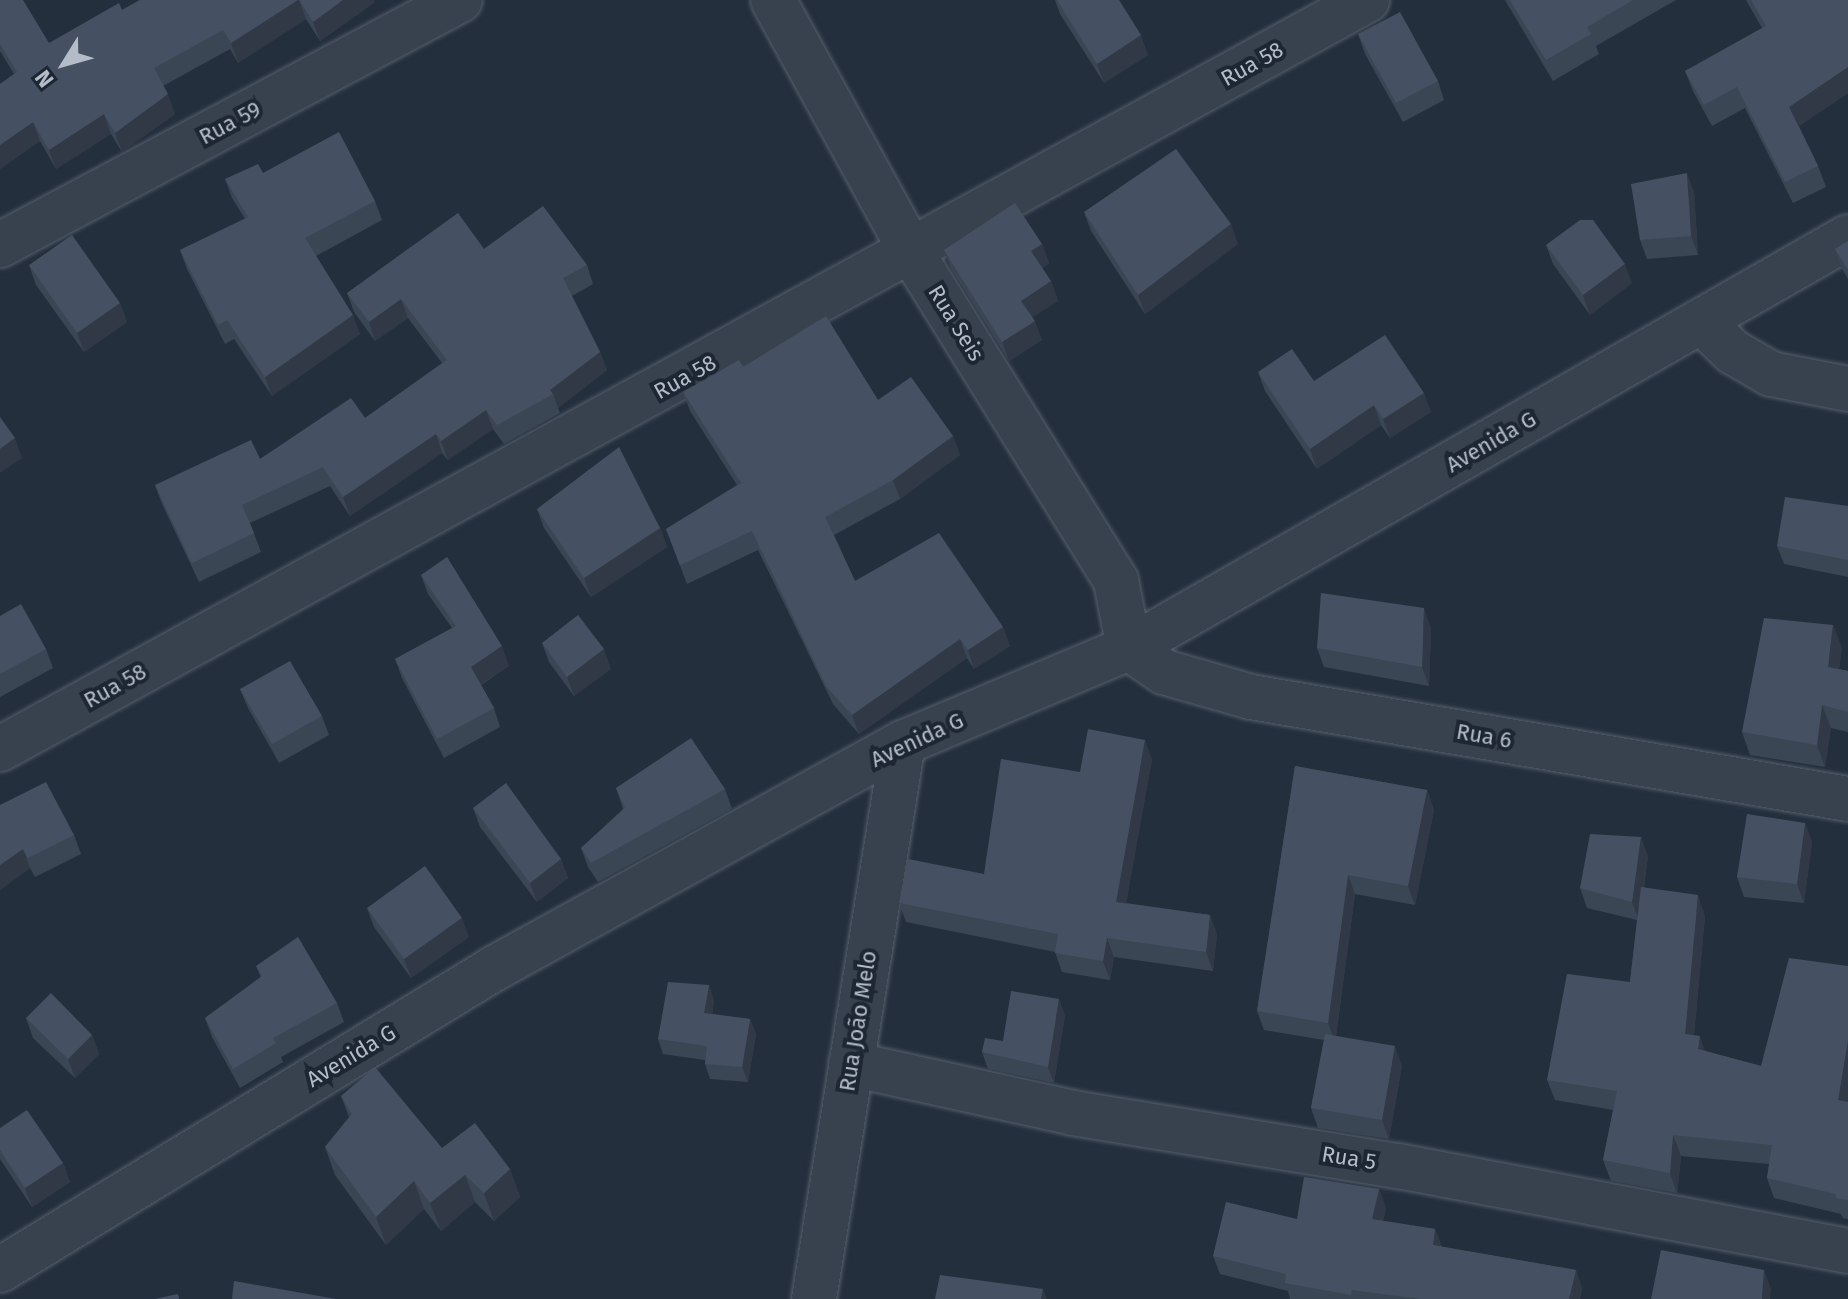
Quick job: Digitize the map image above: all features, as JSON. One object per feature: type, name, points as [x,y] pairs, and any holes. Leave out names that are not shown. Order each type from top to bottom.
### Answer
[{"type":"street","name":"Rua 59","points":[[0,245],[460,0]]},
{"type":"street","name":"Rua Seis","points":[[773,0],[912,253],[1116,581],[1129,648]]},
{"type":"street","name":"Rua 58","points":[[0,749],[912,253],[1367,0]]},
{"type":"street","name":"Avenida G","points":[[0,1270],[495,968],[903,743],[1129,648],[1848,237]]},
{"type":"street","points":[[1702,322],[1733,352],[1771,374],[1848,389]]},
{"type":"street","name":"Rua 6","points":[[1129,648],[1164,672],[1235,694],[1848,799]]},
{"type":"street","name":"Rua João Melo","points":[[814,1299],[903,743]]},
{"type":"street","name":"Rua 5","points":[[851,1064],[1073,1113],[1398,1166],[1848,1251]]},
{"type":"building","points":[[0,0],[23,0],[49,43],[119,3],[122,10],[140,0],[298,0],[231,43],[223,30],[154,68],[168,94],[115,133],[104,114],[49,150],[33,122],[0,145],[0,84],[17,72],[0,44]]},
{"type":"building","points":[[299,0],[343,0],[313,22]]},
{"type":"building","points":[[1057,0],[1119,0],[1141,35],[1097,64]]},
{"type":"building","points":[[1510,0],[1633,0],[1587,27],[1591,34],[1546,60]]},
{"type":"building","points":[[1751,0],[1848,0],[1848,67],[1789,107],[1818,166],[1785,182],[1737,87],[1704,105],[1685,71],[1766,26]]},
{"type":"building","points":[[1400,12],[1438,81],[1396,103],[1358,34]]},
{"type":"building","points":[[339,132],[375,201],[305,238],[353,315],[265,377],[227,320],[218,325],[180,250],[248,217],[225,179],[258,164],[263,173]]},
{"type":"building","points":[[1176,149],[1231,224],[1138,295],[1084,212]]},
{"type":"building","points":[[1687,173],[1691,236],[1640,240],[1631,184]]},
{"type":"building","points":[[1015,203],[1042,244],[1031,251],[1051,281],[1021,301],[1035,321],[1002,342],[944,250]]},
{"type":"building","points":[[543,206],[587,265],[563,278],[600,352],[550,390],[553,394],[497,425],[486,410],[441,441],[436,434],[343,497],[323,467],[242,505],[254,533],[192,563],[155,485],[251,440],[260,459],[351,398],[365,418],[447,360],[401,299],[369,322],[347,293],[458,213],[484,249]]},
{"type":"building","points":[[1580,220],[1593,220],[1625,264],[1583,295],[1546,245]]},
{"type":"building","points":[[72,235],[120,303],[77,333],[29,265]]},
{"type":"building","points":[[1848,241],[1848,270],[1835,249]]},
{"type":"building","points":[[826,316],[878,400],[911,377],[953,436],[893,480],[825,517],[855,581],[939,533],[1003,627],[968,650],[960,639],[852,715],[826,686],[752,531],[680,565],[666,529],[741,483],[683,392],[739,360],[743,367]]},
{"type":"building","points":[[1385,335],[1424,393],[1383,419],[1374,405],[1310,449],[1258,372],[1292,349],[1314,381]]},
{"type":"building","points":[[0,417],[15,438],[0,449]]},
{"type":"building","points":[[619,447],[660,528],[584,578],[537,509]]},
{"type":"building","points":[[1785,497],[1848,506],[1848,560],[1777,546]]},
{"type":"building","points":[[447,557],[502,646],[471,667],[494,708],[437,739],[395,659],[456,626],[421,575]]},
{"type":"building","points":[[1321,593],[1424,608],[1422,667],[1317,648]]},
{"type":"building","points":[[21,604],[46,649],[0,674],[0,616]]},
{"type":"building","points":[[578,615],[604,649],[567,677],[542,643]]},
{"type":"building","points":[[1764,618],[1833,625],[1828,667],[1848,671],[1848,712],[1822,705],[1817,745],[1742,732]]},
{"type":"building","points":[[290,661],[322,716],[272,744],[240,689]]},
{"type":"building","points":[[1088,729],[1145,740],[1116,902],[1210,915],[1206,952],[1107,938],[1103,961],[1055,953],[1058,934],[899,903],[908,859],[984,874],[1001,759],[1080,772]]},
{"type":"building","points":[[691,738],[725,789],[591,863],[581,848],[625,808],[616,788]]},
{"type":"building","points":[[1295,766],[1427,790],[1408,886],[1348,875],[1328,1023],[1257,1011]]},
{"type":"building","points":[[46,782],[74,835],[28,858],[23,849],[0,865],[0,805]]},
{"type":"building","points":[[506,783],[561,859],[530,883],[473,808]]},
{"type":"building","points":[[1747,814],[1805,823],[1797,884],[1737,877]]},
{"type":"building","points":[[1590,834],[1641,837],[1632,902],[1580,888]]},
{"type":"building","points":[[425,866],[462,918],[404,959],[367,908]]},
{"type":"building","points":[[1641,887],[1698,895],[1685,1034],[1700,1036],[1698,1049],[1761,1066],[1789,958],[1848,966],[1848,1040],[1838,1100],[1848,1102],[1848,1200],[1836,1198],[1836,1194],[1767,1178],[1772,1145],[1673,1135],[1670,1173],[1603,1160],[1617,1091],[1547,1080],[1567,974],[1630,982]]},
{"type":"building","points":[[298,937],[337,1003],[273,1038],[276,1043],[233,1069],[205,1018],[262,976],[256,966]]},
{"type":"building","points":[[668,982],[709,985],[704,1013],[750,1019],[742,1067],[705,1064],[707,1046],[658,1039]]},
{"type":"building","points":[[1011,991],[1059,999],[1048,1067],[982,1052],[985,1038],[1003,1041]]},
{"type":"building","points":[[51,993],[92,1035],[68,1059],[26,1018]]},
{"type":"building","points":[[1325,1034],[1395,1046],[1382,1120],[1311,1108]]},
{"type":"building","points":[[375,1067],[442,1148],[475,1123],[510,1169],[484,1193],[465,1175],[430,1203],[414,1181],[376,1217],[325,1147],[352,1114],[341,1096]]},
{"type":"building","points":[[27,1110],[63,1163],[25,1188],[0,1150],[0,1128]]},
{"type":"building","points":[[1304,1177],[1379,1189],[1372,1219],[1435,1229],[1433,1245],[1576,1270],[1569,1299],[1421,1299],[1352,1290],[1351,1295],[1285,1283],[1286,1274],[1213,1256],[1226,1202],[1297,1219]]},
{"type":"building","points":[[1661,1250],[1764,1270],[1762,1299],[1651,1299]]},
{"type":"building","points":[[940,1275],[1043,1289],[1041,1299],[935,1299]]},
{"type":"building","points":[[234,1281],[336,1299],[232,1299]]},
{"type":"building","points":[[178,1294],[179,1299],[155,1299]]}]
